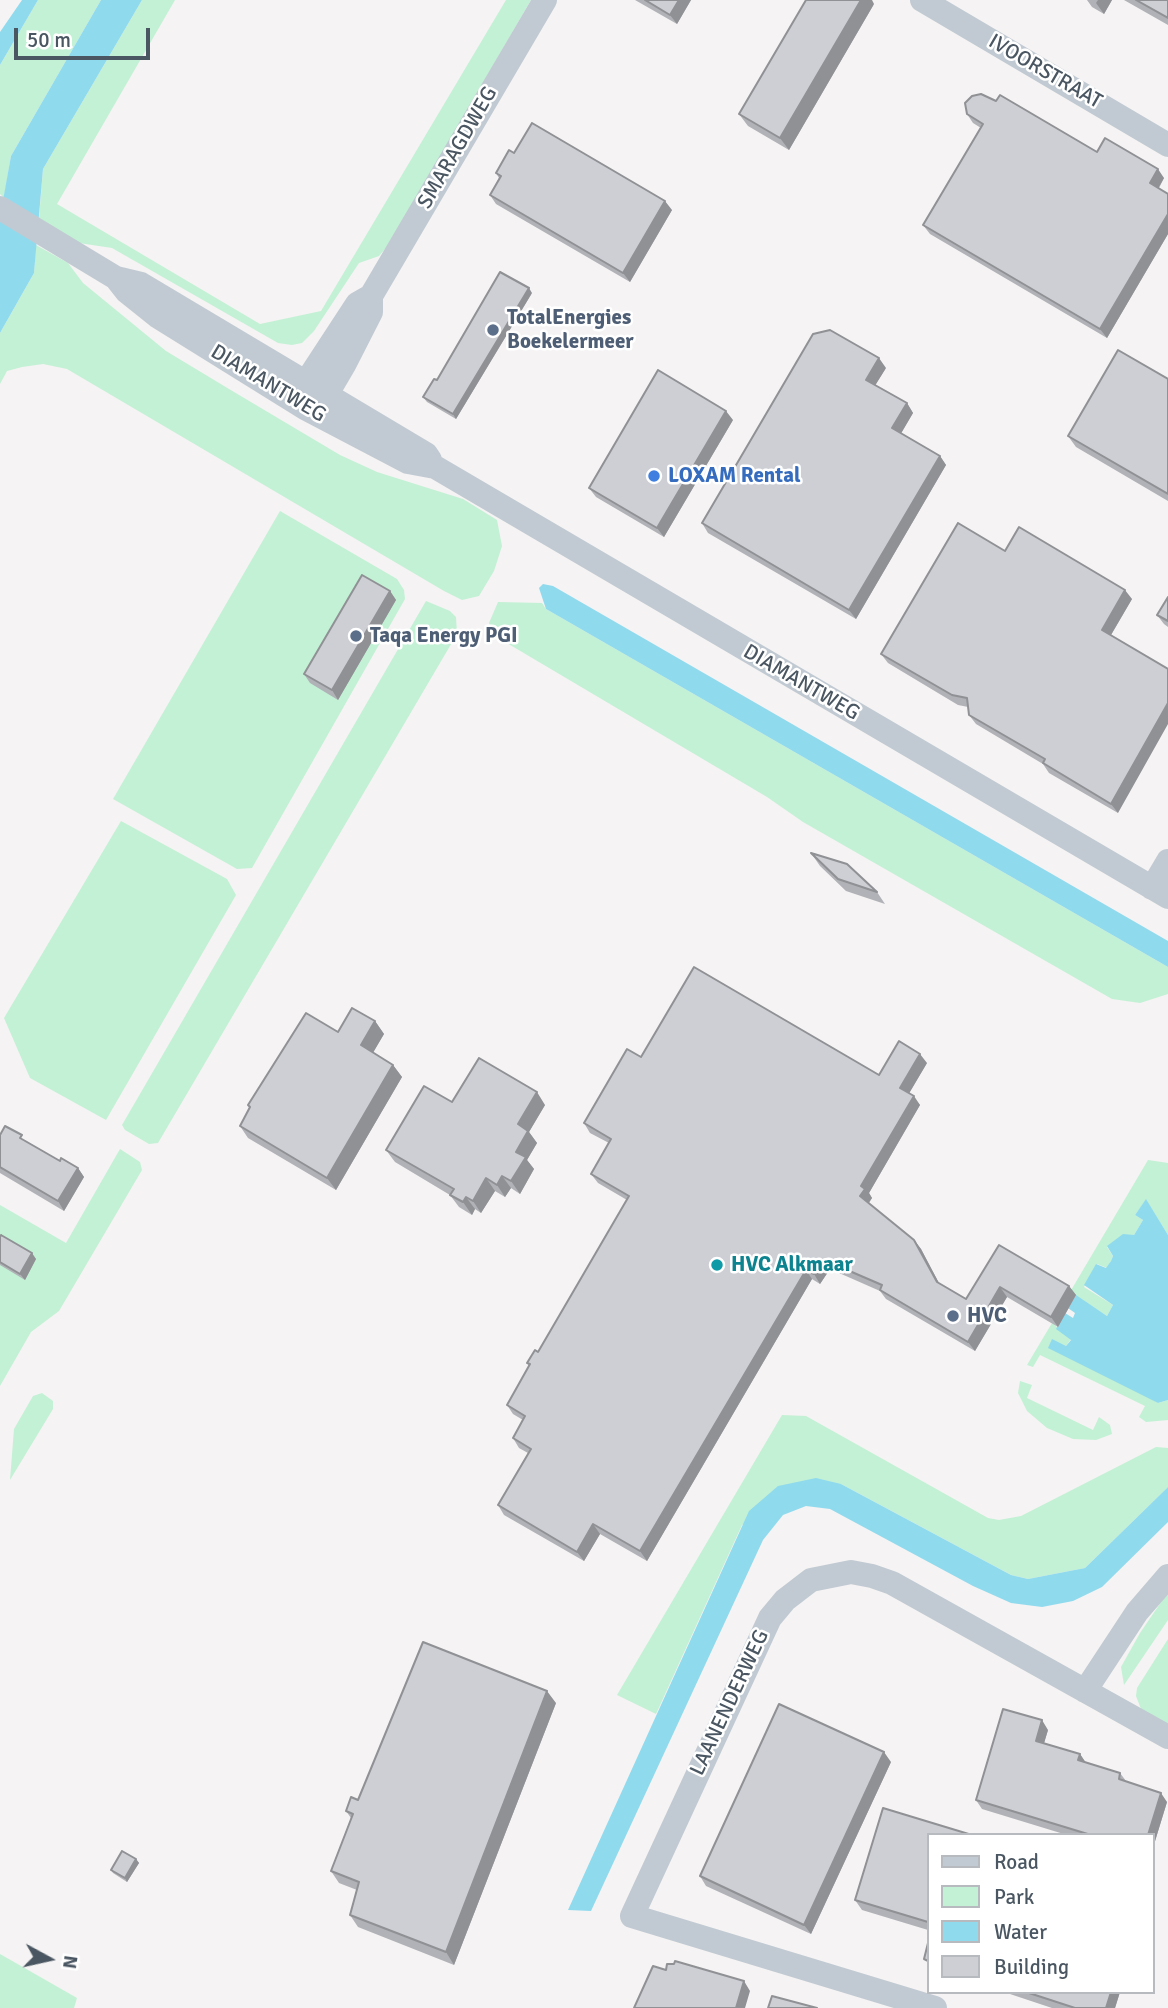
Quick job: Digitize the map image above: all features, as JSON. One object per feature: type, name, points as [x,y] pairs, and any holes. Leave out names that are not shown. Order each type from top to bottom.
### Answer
[{"type":"street","name":"SMARAGDWEG","points":[[305,408],[316,388],[371,312],[371,296],[545,0]]},
{"type":"street","name":"IVOORSTRAAT","points":[[922,0],[1168,145]]},
{"type":"street","name":"DIAMANTWEG","points":[[0,208],[116,278],[141,284],[316,388],[426,454],[435,467]]},
{"type":"street","name":"DIAMANTWEG","points":[[116,278],[127,292],[156,316],[305,408],[408,462],[435,467],[1160,892]]},
{"type":"street","points":[[1160,892],[1168,861]]},
{"type":"street","name":"LAANENDERWEG","points":[[934,2008],[632,1916],[770,1618],[785,1600],[811,1580],[851,1572],[892,1583],[1168,1737]]},
{"type":"street","points":[[1085,1691],[1137,1612],[1168,1576]]},
{"type":"green space","points":[[38,0],[101,0],[11,156],[4,198],[0,194],[0,65]]},
{"type":"green space","points":[[142,0],[175,0],[57,204],[260,324],[321,311],[506,0],[531,0],[391,242],[379,256],[359,263],[314,331],[302,343],[292,345],[278,343],[112,248],[79,243],[39,219],[43,169]]},
{"type":"green space","points":[[36,245],[68,263],[83,283],[166,351],[229,389],[340,455],[377,472],[463,499],[497,520],[502,546],[494,571],[479,596],[462,600],[444,591],[67,369],[43,364],[22,367],[7,371],[0,384],[0,333],[34,273]]},
{"type":"green space","points":[[280,511],[397,579],[404,590],[405,599],[252,868],[237,869],[113,799]]},
{"type":"green space","points":[[426,601],[450,611],[456,617],[457,634],[158,1143],[149,1144],[125,1130],[122,1125]]},
{"type":"green space","points":[[498,602],[542,603],[546,609],[1168,967],[1168,994],[1140,1003],[1112,999],[803,822],[767,797],[495,636],[489,623]]},
{"type":"green space","points":[[121,821],[227,879],[236,895],[106,1120],[30,1078],[4,1018]]},
{"type":"green space","points":[[120,1149],[140,1162],[142,1170],[59,1311],[31,1332],[0,1386],[0,1205],[66,1243]]},
{"type":"green space","points":[[1148,1160],[1168,1163],[1168,1235],[1146,1200],[1135,1215],[1143,1220],[1134,1235],[1107,1247],[1113,1256],[1107,1268],[1097,1264],[1084,1287],[1113,1305],[1107,1316],[1070,1292]]},
{"type":"green space","points":[[1052,1323],[1071,1339],[1066,1346],[1158,1403],[1168,1400],[1168,1420],[1146,1422],[1139,1417],[1145,1406],[1040,1355],[1033,1367],[1027,1365]]},
{"type":"green space","points":[[1020,1381],[1032,1385],[1027,1398],[1093,1430],[1099,1417],[1110,1425],[1112,1434],[1096,1440],[1073,1439],[1047,1428],[1027,1411],[1018,1393]]},
{"type":"green space","points":[[42,1393],[53,1401],[53,1409],[10,1480],[14,1429],[33,1396]]},
{"type":"green space","points":[[782,1415],[806,1416],[988,1518],[999,1520],[1021,1516],[1156,1447],[1168,1448],[1168,1487],[1085,1568],[1028,1579],[1011,1575],[841,1484],[742,1525],[656,1714],[617,1695]]},
{"type":"green space","points":[[1168,1592],[1168,1620],[1124,1685],[1121,1667]]},
{"type":"green space","points":[[1168,1639],[1168,1725],[1141,1709],[1136,1696],[1137,1688]]},
{"type":"green space","points":[[0,1954],[77,1998],[74,2008],[0,2008]]},
{"type":"water","points":[[22,0],[38,0],[0,65],[0,32]]},
{"type":"water","points":[[101,0],[142,0],[43,169],[34,273],[0,333],[0,217],[11,156]]},
{"type":"water","points":[[543,584],[553,586],[1168,941],[1168,967],[546,609],[539,588]]},
{"type":"water","points":[[1146,1199],[1168,1235],[1168,1400],[1158,1403],[1048,1348],[1052,1339],[1066,1346],[1071,1340],[1056,1329],[1065,1313],[1073,1318],[1075,1313],[1068,1308],[1076,1295],[1107,1316],[1113,1305],[1084,1285],[1096,1264],[1106,1268],[1111,1261],[1113,1256],[1107,1246],[1123,1234],[1134,1235],[1143,1220],[1135,1215]]},
{"type":"water","points":[[816,1478],[841,1484],[1011,1575],[1028,1579],[1085,1568],[1168,1487],[1168,1522],[1102,1587],[1073,1601],[1042,1607],[1011,1603],[973,1586],[830,1509],[806,1506],[783,1515],[763,1540],[591,1911],[568,1910],[749,1511],[778,1486]]},
{"type":"building","points":[[645,0],[679,0],[670,15]]},
{"type":"building","points":[[806,0],[861,0],[780,138],[739,114]]},
{"type":"building","points":[[1136,0],[1168,0],[1168,18]]},
{"type":"building","points":[[981,94],[996,101],[1000,95],[1097,152],[1105,138],[1158,169],[1150,183],[1168,194],[1168,214],[1100,329],[923,225],[983,124],[967,114],[965,103],[972,96]]},
{"type":"building","points":[[532,123],[665,201],[623,273],[490,195],[501,176],[496,173],[509,150],[514,153]]},
{"type":"building","points":[[500,272],[529,288],[453,414],[423,397],[434,379],[437,380]]},
{"type":"building","points":[[830,330],[879,358],[866,380],[907,403],[892,428],[940,456],[849,610],[702,523],[813,334]]},
{"type":"building","points":[[1118,350],[1168,379],[1168,494],[1068,436]]},
{"type":"building","points":[[658,370],[726,411],[657,528],[589,488]]},
{"type":"building","points":[[958,523],[1005,551],[1019,527],[1125,590],[1102,630],[1168,669],[1168,703],[1111,804],[1043,763],[1045,759],[969,715],[967,698],[952,695],[881,654]]},
{"type":"building","points":[[362,575],[390,591],[332,690],[304,674]]},
{"type":"building","points":[[1168,597],[1168,621],[1157,615]]},
{"type":"building","points":[[811,853],[847,864],[877,892],[838,879]]},
{"type":"building","name":"HVC Alkmaar","points":[[694,967],[879,1075],[899,1041],[920,1054],[900,1088],[914,1096],[861,1186],[865,1189],[860,1196],[914,1240],[937,1282],[966,1299],[999,1245],[1069,1286],[1051,1317],[1000,1287],[968,1342],[880,1290],[882,1285],[824,1260],[814,1274],[806,1270],[640,1551],[593,1524],[577,1552],[498,1505],[531,1449],[513,1438],[525,1416],[507,1405],[530,1364],[527,1363],[535,1350],[538,1352],[629,1196],[591,1174],[611,1139],[584,1123],[627,1049],[641,1057]]},
{"type":"building","points":[[352,1008],[375,1021],[361,1045],[393,1065],[327,1178],[240,1126],[250,1107],[248,1105],[306,1013],[338,1032]]},
{"type":"building","points":[[479,1058],[537,1092],[518,1124],[528,1131],[516,1152],[526,1157],[511,1181],[502,1176],[497,1185],[486,1178],[473,1201],[466,1197],[463,1202],[450,1195],[454,1189],[386,1150],[424,1086],[452,1102]]},
{"type":"building","points":[[5,1126],[22,1135],[20,1138],[78,1168],[58,1201],[0,1167],[0,1135]]},
{"type":"building","points":[[1,1235],[32,1253],[20,1274],[0,1262]]},
{"type":"building","points":[[423,1642],[547,1691],[446,1952],[350,1915],[359,1882],[331,1871],[353,1814],[346,1811],[351,1797],[358,1800]]},
{"type":"building","points":[[779,1704],[884,1752],[804,1925],[700,1876]]},
{"type":"building","points":[[1003,1709],[1042,1720],[1036,1741],[1080,1754],[1078,1760],[1120,1773],[1119,1779],[1161,1793],[1149,1833],[1084,1833],[976,1800]]},
{"type":"building","points":[[883,1808],[965,1833],[926,1833],[926,1921],[855,1900]]},
{"type":"building","points":[[122,1851],[136,1859],[125,1878],[111,1870]]},
{"type":"building","points":[[675,1961],[744,1981],[736,2008],[634,2008],[653,1966],[666,1970],[667,1964],[674,1964]]},
{"type":"building","points":[[1032,1994],[1110,1994],[1106,2008],[1075,2008]]},
{"type":"building","points":[[772,1996],[817,2008],[768,2008]]},
{"type":"place","name":"TotalEnergies Boekelermeer","points":[[493,330]]},
{"type":"place","name":"LOXAM Rental","points":[[654,476]]},
{"type":"place","name":"Taqa Energy PGI","points":[[356,636]]},
{"type":"place","name":"HVC Alkmaar","points":[[717,1265]]},
{"type":"place","name":"HVC","points":[[953,1316]]}]
